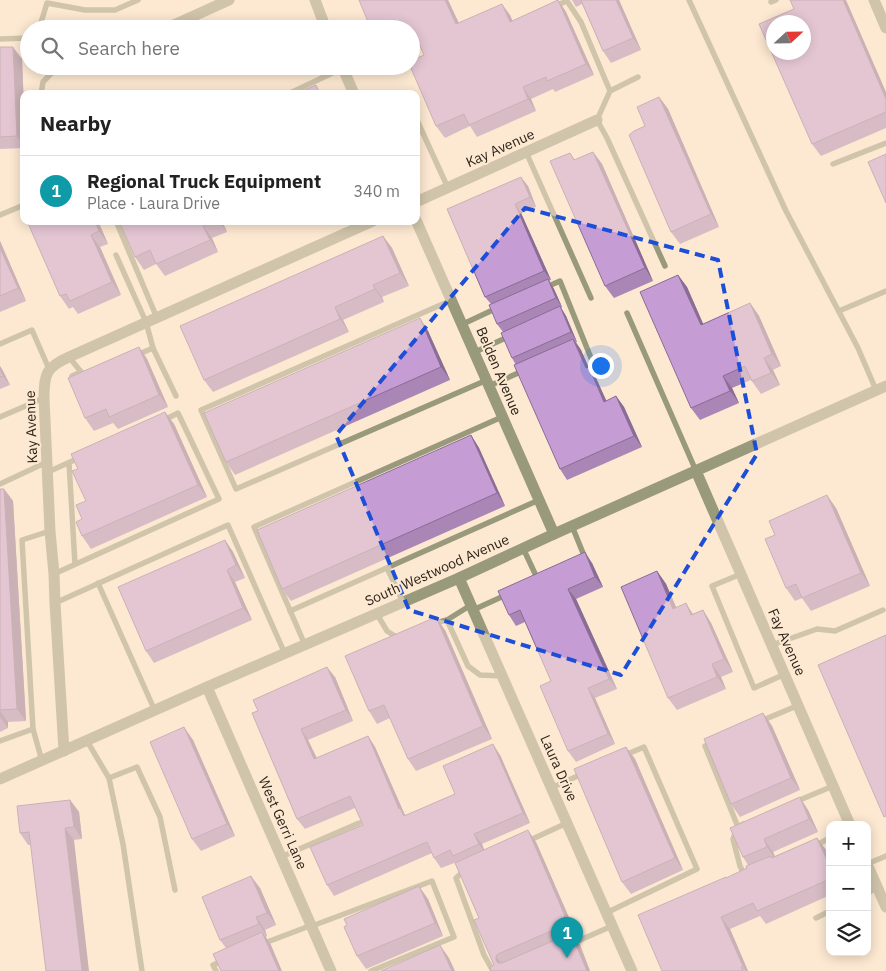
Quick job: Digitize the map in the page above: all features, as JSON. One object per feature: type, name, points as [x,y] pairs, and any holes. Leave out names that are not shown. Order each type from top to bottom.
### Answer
[{"type":"street","points":[[185,20],[229,0]]},
{"type":"street","points":[[874,0],[886,28]]},
{"type":"street","points":[[318,1],[323,20]]},
{"type":"street","points":[[346,75],[352,90]]},
{"type":"street","name":"Kay Avenue","points":[[420,200],[597,120]]},
{"type":"street","points":[[49,369],[61,360],[364,225]]},
{"type":"street","name":"Belden Avenue","points":[[418,225],[554,534]]},
{"type":"street","name":"Kay Avenue","points":[[49,369],[44,386],[44,398],[50,531],[64,751]]},
{"type":"street","name":"South Westwood Avenue","points":[[0,780],[207,687],[459,578],[881,388]]},
{"type":"street","name":"Fay Avenue","points":[[696,471],[848,821]]},
{"type":"street","name":"Laura Drive","points":[[459,578],[632,971]]},
{"type":"street","name":"West Gerri Lane","points":[[207,687],[312,926],[329,970]]},
{"type":"street","points":[[867,866],[872,890],[886,907]]},
{"type":"lane","points":[[42,20],[47,3],[84,10],[115,10],[138,0]]},
{"type":"lane","points":[[689,0],[786,211],[881,388]]},
{"type":"lane","points":[[550,9],[567,2],[582,22],[610,91]]},
{"type":"lane","points":[[0,39],[20,38]]},
{"type":"lane","points":[[42,90],[43,82],[50,75]]},
{"type":"lane","points":[[296,90],[327,75]]},
{"type":"lane","points":[[638,77],[610,91],[597,120],[665,266]]},
{"type":"lane","points":[[420,127],[448,188]]},
{"type":"lane","points":[[833,164],[886,143]]},
{"type":"lane","points":[[526,152],[592,298]]},
{"type":"lane","points":[[0,215],[20,207]]},
{"type":"lane","points":[[117,225],[152,320],[153,348],[176,396]]},
{"type":"lane","points":[[116,255],[152,320]]},
{"type":"lane","points":[[535,292],[560,281],[595,368]]},
{"type":"lane","points":[[839,311],[886,291]]},
{"type":"lane","points":[[452,300],[201,410],[236,489],[488,383],[532,367]]},
{"type":"lane","points":[[463,324],[502,306]]},
{"type":"lane","points":[[563,312],[572,308]]},
{"type":"lane","points":[[627,313],[696,471]]},
{"type":"lane","points":[[0,344],[32,330],[49,369]]},
{"type":"lane","points":[[475,352],[514,334]]},
{"type":"lane","points":[[577,347],[586,344]]},
{"type":"lane","points":[[128,359],[153,348]]},
{"type":"lane","points":[[69,357],[86,378],[94,374]]},
{"type":"lane","points":[[72,376],[81,372]]},
{"type":"lane","points":[[0,417],[44,398]]},
{"type":"lane","points":[[54,574],[219,499],[178,413],[160,422]]},
{"type":"lane","points":[[305,645],[254,527],[502,417]]},
{"type":"lane","points":[[0,484],[48,467],[69,463],[88,454]]},
{"type":"lane","points":[[69,463],[75,564]]},
{"type":"lane","points":[[290,611],[539,500]]},
{"type":"lane","points":[[55,603],[228,525],[284,654]]},
{"type":"lane","points":[[572,526],[585,558],[577,562]]},
{"type":"lane","points":[[42,761],[32,729],[22,540],[50,531]]},
{"type":"lane","points":[[523,548],[537,580]]},
{"type":"lane","points":[[387,568],[403,602]]},
{"type":"lane","points":[[741,574],[712,586],[754,688],[785,674]]},
{"type":"lane","points":[[529,584],[545,576]]},
{"type":"lane","points":[[98,583],[155,711]]},
{"type":"lane","points":[[428,625],[447,620],[513,591]]},
{"type":"lane","points":[[772,645],[817,629],[835,631],[883,610]]},
{"type":"lane","points":[[377,614],[387,631],[398,638],[405,635]]},
{"type":"lane","points":[[447,620],[468,666],[480,675],[502,676]]},
{"type":"lane","points":[[756,724],[798,705]]},
{"type":"lane","points":[[0,741],[32,729]]},
{"type":"lane","points":[[722,738],[704,746],[738,826],[733,839],[740,866],[746,877],[754,874]]},
{"type":"lane","points":[[86,741],[108,778],[123,844],[142,971]]},
{"type":"lane","points":[[606,913],[698,869],[644,747],[619,758]]},
{"type":"lane","points":[[108,778],[137,767],[160,817],[175,890]]},
{"type":"lane","points":[[552,788],[585,773]]},
{"type":"lane","points":[[790,804],[833,786]]},
{"type":"lane","points":[[281,858],[359,823]]},
{"type":"lane","points":[[525,842],[566,823]]},
{"type":"lane","points":[[738,826],[747,823]]},
{"type":"lane","points":[[804,851],[826,840]]},
{"type":"lane","points":[[871,862],[886,856]]},
{"type":"lane","points":[[471,867],[462,871],[456,878],[484,955],[493,971]]},
{"type":"lane","points":[[257,945],[432,881],[454,937],[371,971]]},
{"type":"lane","points":[[816,918],[826,913]]},
{"type":"lane","points":[[562,948],[612,926]]},
{"type":"lane","points":[[216,971],[213,965],[231,957]]},
{"type":"highlighted area","points":[[525,208],[718,260],[757,454],[621,675],[409,610],[336,435]]},
{"type":"building","points":[[359,0],[445,0],[456,24],[502,4],[510,22],[558,0],[586,64],[547,81],[546,77],[523,87],[528,99],[469,125],[464,114],[436,126],[414,75],[420,75],[420,57],[424,55],[420,46],[420,20],[367,20]]},
{"type":"building","points":[[581,0],[616,0],[633,38],[603,51]]},
{"type":"building","points":[[790,0],[843,0],[886,99],[886,112],[812,144],[775,60],[811,60],[811,15],[780,15],[794,9]]},
{"type":"building","points":[[766,21],[766,40],[759,24]]},
{"type":"building","points":[[0,47],[13,47],[17,136],[0,137]]},
{"type":"building","points":[[316,85],[318,90],[305,90]]},
{"type":"building","points":[[659,97],[711,214],[671,232],[629,135],[645,126],[637,107]]},
{"type":"building","points":[[593,152],[645,268],[605,286],[550,161],[570,153],[574,160]]},
{"type":"building","points":[[886,154],[886,203],[868,162]]},
{"type":"building","points":[[521,177],[530,197],[515,204],[544,271],[485,297],[447,209]]},
{"type":"building","points":[[29,225],[97,225],[99,231],[91,235],[112,282],[70,301],[66,294],[60,296]]},
{"type":"building","points":[[121,225],[205,225],[203,226],[210,240],[156,264],[150,250],[135,257]]},
{"type":"building","points":[[383,236],[400,273],[373,285],[375,289],[335,307],[340,319],[204,380],[180,326]]},
{"type":"building","points":[[0,248],[18,288],[0,296]]},
{"type":"building","points":[[678,275],[701,325],[750,303],[772,354],[764,358],[771,373],[752,381],[745,366],[723,376],[730,391],[691,408],[640,292]]},
{"type":"building","points":[[548,279],[556,298],[497,324],[489,305]]},
{"type":"building","points":[[560,306],[571,332],[512,358],[501,333]]},
{"type":"building","points":[[420,318],[441,367],[226,462],[204,413]]},
{"type":"building","points":[[573,339],[586,368],[589,367],[604,402],[616,396],[634,436],[560,469],[514,365]]},
{"type":"building","points":[[139,347],[159,395],[109,417],[106,409],[85,418],[68,378]]},
{"type":"building","points":[[165,412],[198,485],[82,536],[76,522],[82,519],[76,505],[86,501],[72,471],[78,469],[71,454]]},
{"type":"building","points":[[471,435],[497,493],[282,589],[257,530]]},
{"type":"building","points":[[0,489],[4,489],[17,709],[0,710]]},
{"type":"building","points":[[827,495],[861,573],[802,598],[796,584],[786,588],[765,539],[775,535],[769,521]]},
{"type":"building","points":[[225,540],[236,565],[227,570],[243,608],[146,651],[118,587]]},
{"type":"building","points":[[585,552],[595,577],[568,589],[609,679],[588,688],[608,734],[568,751],[540,686],[551,681],[520,610],[509,615],[498,591]]},
{"type":"building","points":[[657,571],[673,609],[686,603],[691,615],[703,610],[724,659],[712,664],[717,677],[668,698],[621,587]]},
{"type":"building","points":[[436,617],[483,726],[408,759],[384,705],[369,711],[345,656]]},
{"type":"building","points":[[886,635],[886,816],[884,817],[818,665]]},
{"type":"building","points":[[327,667],[346,710],[301,729],[314,759],[368,736],[399,809],[404,816],[455,794],[443,766],[493,744],[523,813],[474,834],[479,844],[453,856],[450,850],[434,858],[427,842],[327,885],[310,847],[363,825],[350,796],[297,819],[252,713],[258,711],[253,700]]},
{"type":"building","points":[[763,713],[791,778],[731,804],[704,739]]},
{"type":"building","points":[[184,727],[227,824],[192,839],[150,742]]},
{"type":"building","points":[[626,747],[675,858],[622,882],[574,769]]},
{"type":"building","points":[[800,797],[809,819],[764,839],[767,847],[743,857],[730,828]]},
{"type":"building","points":[[70,800],[74,827],[65,828],[82,971],[46,971],[29,832],[20,833],[17,806]]},
{"type":"building","points":[[528,830],[567,924],[498,954],[496,960],[498,963],[502,963],[571,933],[587,971],[491,971],[490,967],[494,965],[474,920],[479,918],[455,863]]},
{"type":"building","points":[[817,838],[826,858],[826,881],[757,911],[753,903],[721,917],[743,966],[741,967],[743,971],[662,971],[638,915],[726,878],[747,868],[746,866],[771,856],[772,858]]},
{"type":"building","points":[[251,876],[267,913],[256,917],[259,924],[220,940],[202,897]]},
{"type":"building","points":[[419,886],[435,923],[357,956],[344,927],[347,925],[344,919]]},
{"type":"building","points":[[262,932],[279,971],[221,971],[213,954]]},
{"type":"building","points":[[440,945],[452,971],[381,971]]},
{"type":"place","name":"Regional Truck Equipment","points":[[567,958]]}]
